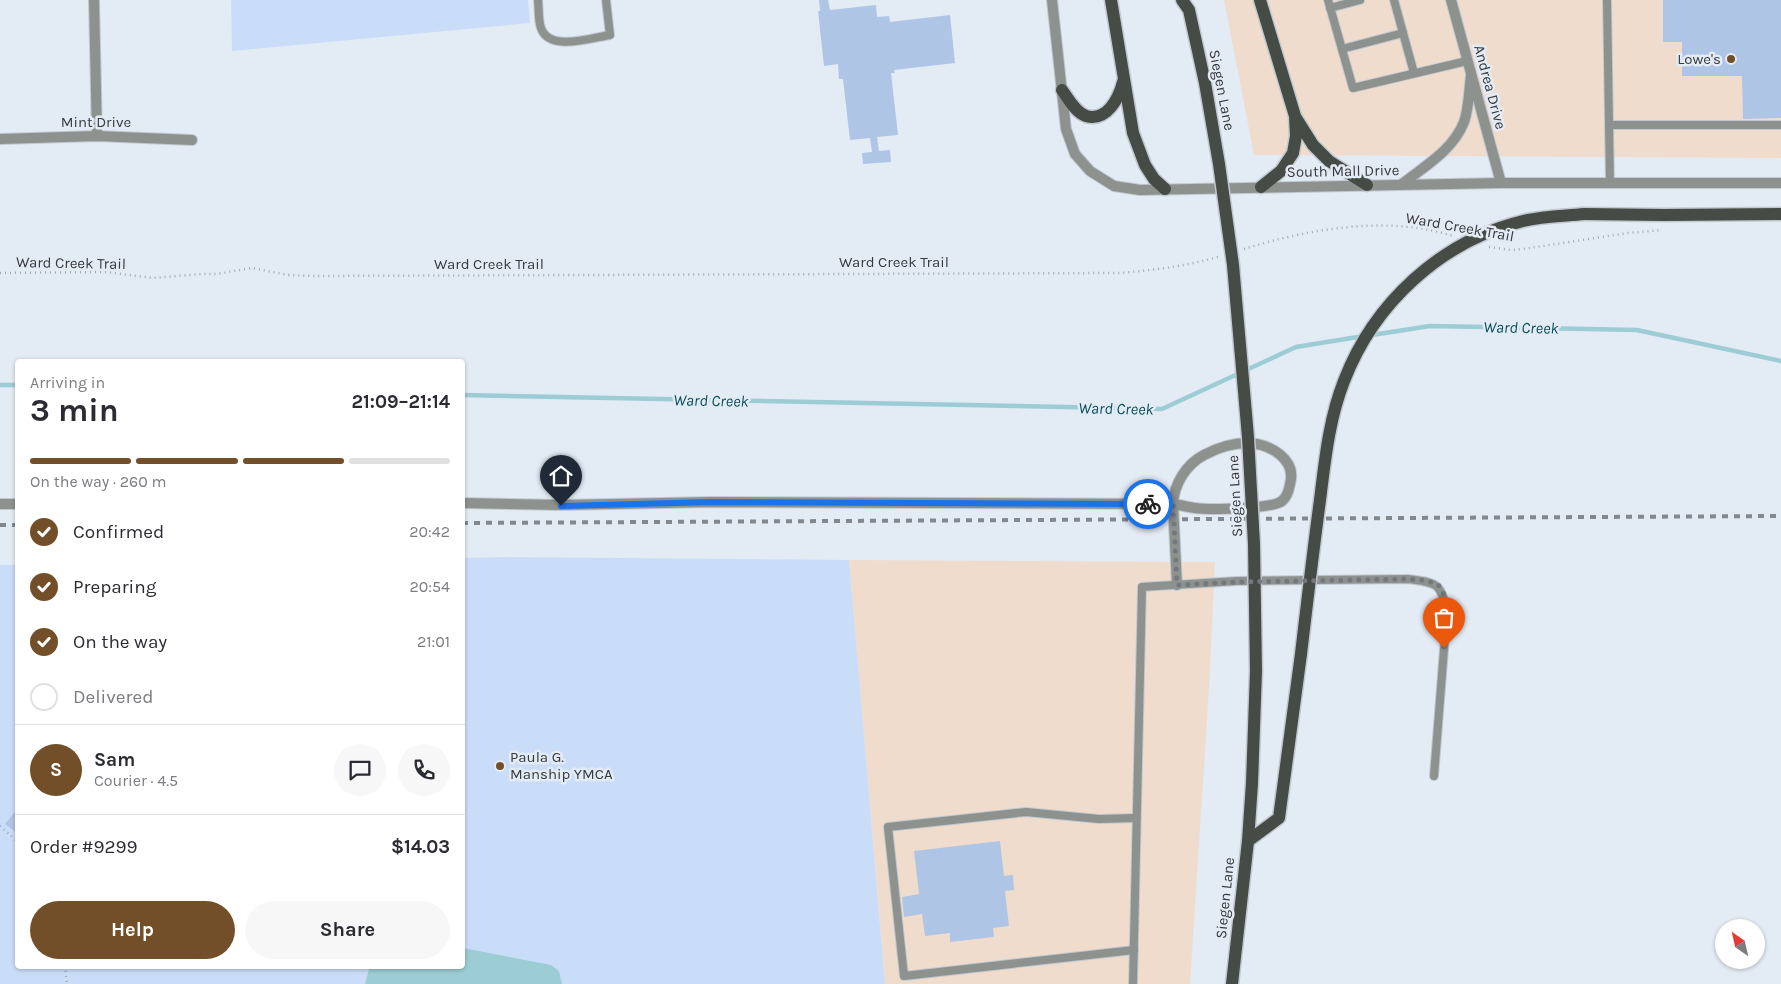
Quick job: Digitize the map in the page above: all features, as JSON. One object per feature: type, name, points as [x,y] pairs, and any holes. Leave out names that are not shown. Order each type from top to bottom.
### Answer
[{"type":"main road","points":[[1111,0],[1134,133],[1145,165],[1164,190]]},
{"type":"main road","points":[[1260,0],[1295,116],[1296,136],[1293,153],[1281,171],[1261,187]]},
{"type":"main road","name":"Siegen Lane","points":[[1188,3],[1205,83],[1219,164],[1233,265],[1248,437],[1254,544],[1256,671],[1252,783],[1248,841],[1232,984]]},
{"type":"main road","points":[[1062,90],[1074,107],[1086,116],[1099,116],[1111,108],[1120,95],[1124,80]]},
{"type":"main road","points":[[1295,116],[1313,145],[1329,161],[1367,185]]},
{"type":"main road","points":[[1248,841],[1279,818],[1329,436],[1344,381],[1370,330],[1386,308],[1420,273],[1443,256],[1502,227],[1524,221],[1584,214],[1781,214]]},
{"type":"street","points":[[94,0],[97,136]]},
{"type":"street","name":"South Mall Drive","points":[[1052,0],[1066,129],[1076,154],[1090,171],[1114,186],[1140,190],[1164,190],[1402,184],[1781,183]]},
{"type":"street","name":"Andrea Drive","points":[[1451,0],[1501,183]]},
{"type":"street","points":[[1402,184],[1456,139],[1464,120],[1471,76]]},
{"type":"street","name":"Mint Drive","points":[[0,139],[97,136],[192,140]]},
{"type":"street","points":[[465,504],[561,506],[712,502],[1173,504],[1196,508],[1272,506],[1282,501],[1288,492],[1292,479],[1289,464],[1282,456],[1271,448],[1249,443],[1231,445],[1209,452],[1194,460],[1179,480],[1174,494],[1173,504],[1177,585]]},
{"type":"street","points":[[0,504],[15,504]]},
{"type":"lane","points":[[538,0],[541,29],[550,38],[565,43],[610,35],[606,0]]},
{"type":"lane","points":[[1360,0],[1329,4],[1353,88],[1467,61]]},
{"type":"lane","points":[[1394,0],[1414,73]]},
{"type":"lane","points":[[1607,0],[1610,184]]},
{"type":"lane","points":[[1342,49],[1403,33]]},
{"type":"lane","points":[[1609,125],[1781,125]]},
{"type":"lane","points":[[1133,984],[1142,586],[1408,579],[1429,582],[1438,586],[1444,597],[1447,611],[1434,776]]},
{"type":"lane","points":[[1134,950],[904,976],[888,828],[1026,812],[1099,819],[1136,818]]},
{"type":"path","name":"Ward Creek Trail","points":[[1241,250],[1298,234],[1327,229],[1359,227],[1419,229],[1440,232],[1458,238]]},
{"type":"path","name":"Ward Creek Trail","points":[[1485,246],[1511,250],[1523,249],[1628,233],[1664,230]]},
{"type":"path","name":"Ward Creek Trail","points":[[0,273],[106,272],[153,278],[216,274],[252,268],[288,275],[313,276],[1121,273],[1166,269],[1224,255]]},
{"type":"path","points":[[0,826],[15,839]]},
{"type":"path","points":[[65,969],[67,984]]},
{"type":"shaded area","points":[[231,0],[528,0],[530,23],[232,51]]},
{"type":"shaded area","points":[[1224,0],[1781,0],[1781,158],[1254,155]]},
{"type":"shaded area","points":[[465,558],[849,560],[885,984],[0,984],[0,565],[15,565],[15,969],[465,969]]},
{"type":"shaded area","points":[[849,560],[1215,562],[1190,984],[885,984]]},
{"type":"shaded area","points":[[465,948],[551,965],[559,971],[562,984],[365,984],[369,969],[465,969]]},
{"type":"building","points":[[819,0],[828,0],[830,10],[876,5],[877,17],[889,16],[890,22],[950,15],[955,63],[894,70],[895,73],[891,73],[898,135],[877,137],[879,151],[890,150],[891,162],[863,164],[862,153],[872,152],[870,138],[850,140],[843,79],[839,79],[838,64],[824,66],[818,11],[820,11]]},
{"type":"building","name":"Lowe's","points":[[1663,0],[1781,0],[1781,118],[1743,119],[1742,76],[1682,76],[1682,42],[1663,42]]},
{"type":"building","points":[[15,812],[15,832],[5,824]]},
{"type":"building","points":[[1000,841],[1004,876],[1013,875],[1014,890],[1005,891],[1009,926],[993,928],[994,937],[950,942],[950,933],[925,936],[922,914],[904,917],[902,897],[919,894],[914,851]]},
{"type":"waterway","name":"Ward Creek","points":[[1372,335],[1430,326],[1637,330],[1781,361]]},
{"type":"waterway","name":"Ward Creek","points":[[465,395],[1162,409],[1296,347],[1364,336]]},
{"type":"waterway","name":"Ward Creek","points":[[0,385],[15,385]]},
{"type":"railway","points":[[465,523],[1781,516]]},
{"type":"railway","points":[[0,525],[15,525]]},
{"type":"way so far","points":[[1148,504],[1173,504],[1177,585],[1408,579],[1429,582],[1438,586],[1444,597],[1447,611],[1444,648]]},
{"type":"place","name":"Lowe's","points":[[1731,59]]},
{"type":"place","name":"Paula G. Manship YMCA","points":[[500,766]]},
{"type":"route","points":[[561,506],[712,502],[1148,504]]}]
